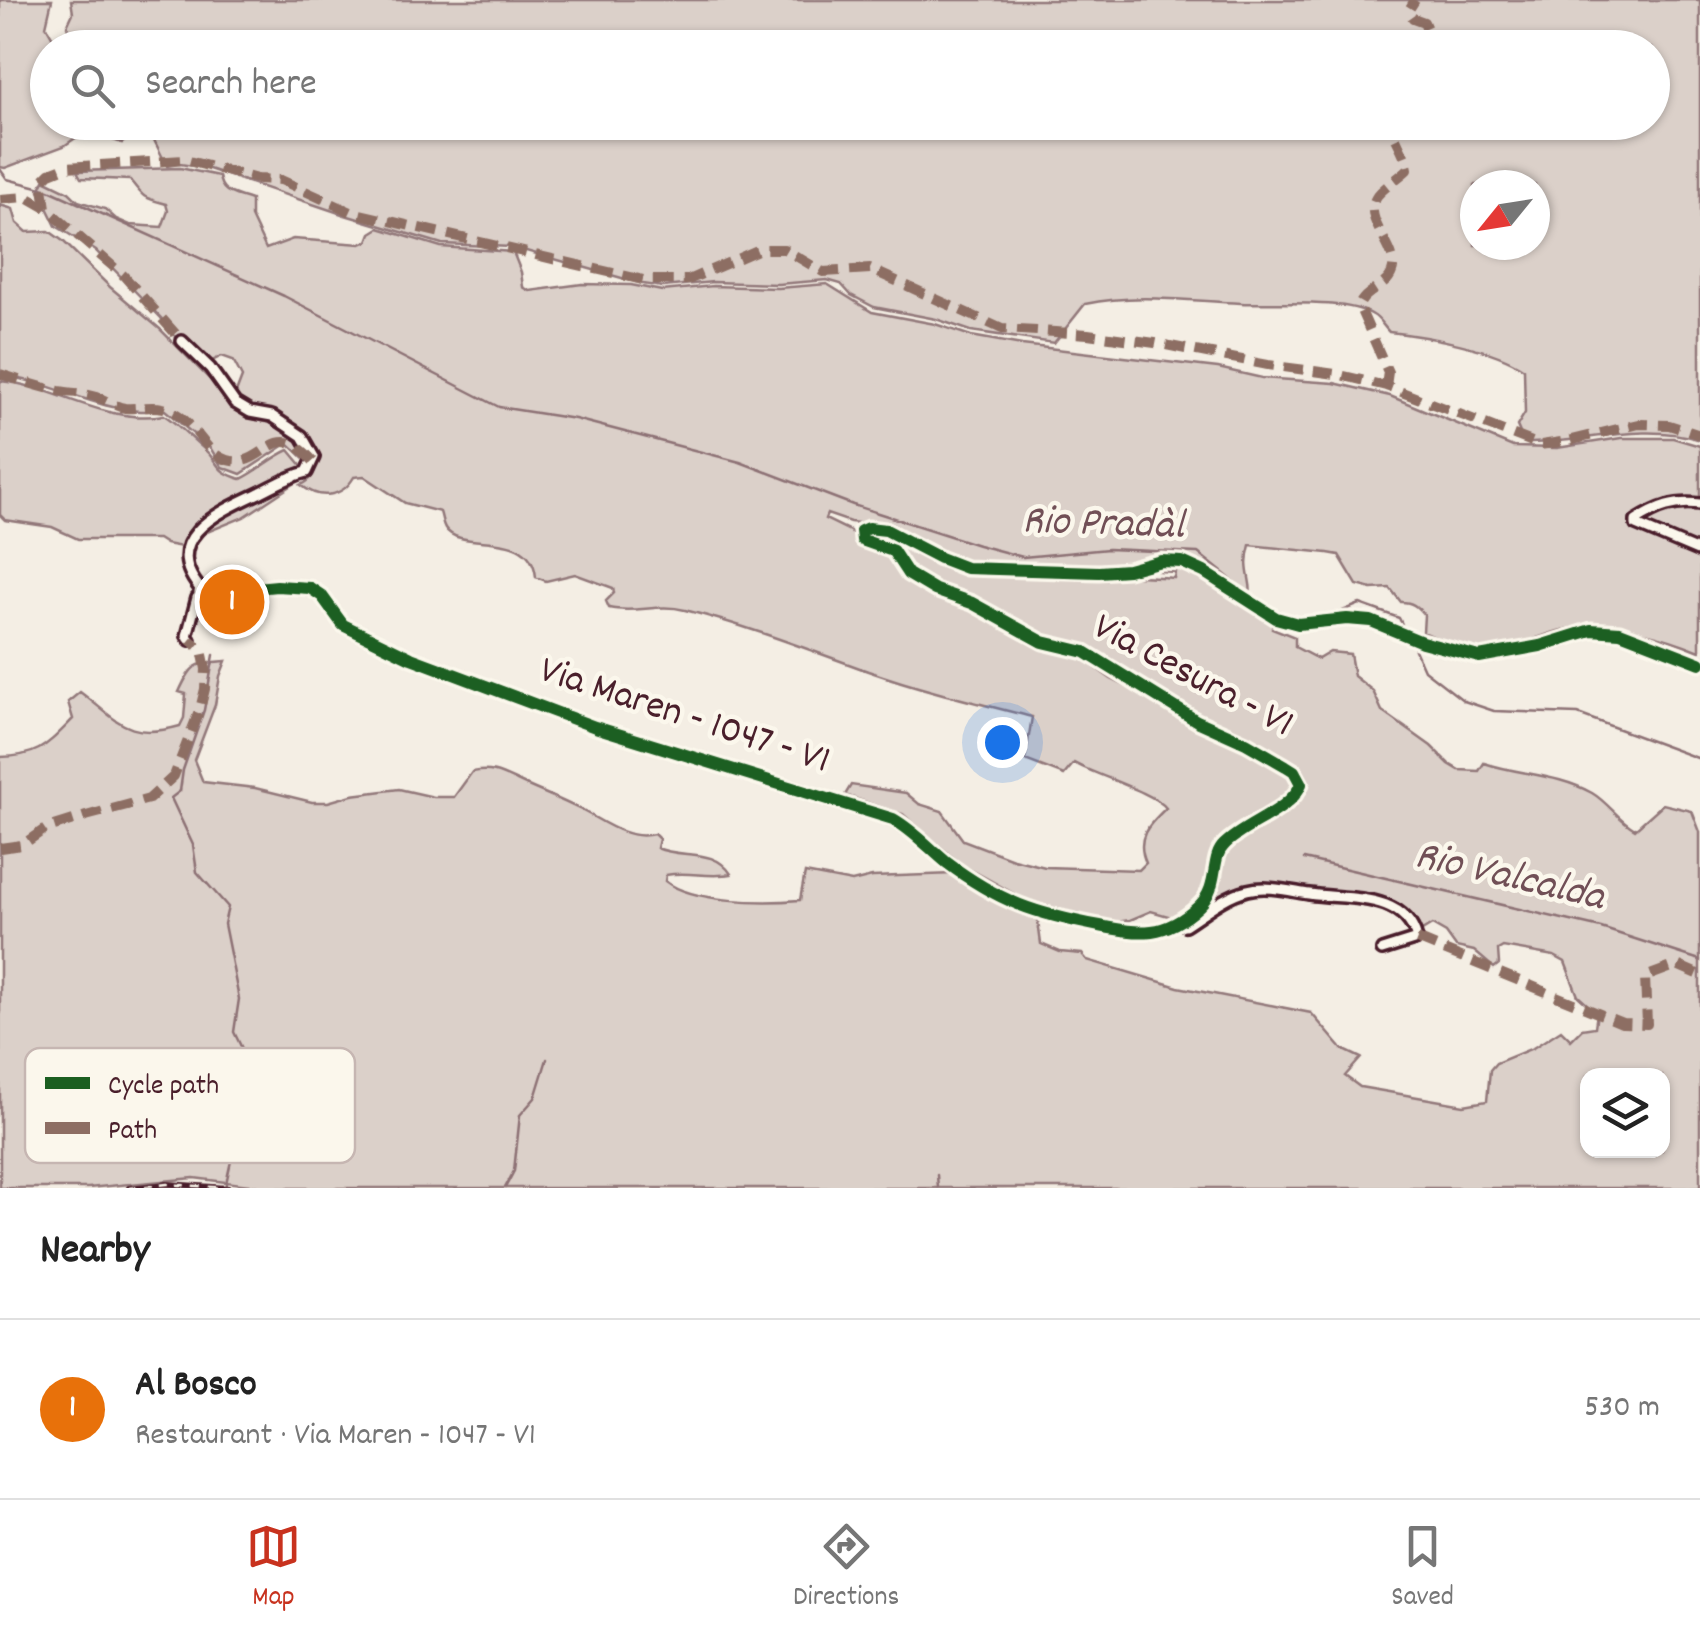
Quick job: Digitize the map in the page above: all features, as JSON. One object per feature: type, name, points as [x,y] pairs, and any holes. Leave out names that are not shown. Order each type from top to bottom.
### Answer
[{"type":"street","points":[[182,341],[210,368],[235,402],[250,412],[272,416],[302,436],[310,446],[314,462],[307,472],[234,504],[196,530],[187,548],[187,566],[204,592],[198,598],[187,636],[190,640]]},
{"type":"street","points":[[1700,504],[1676,501],[1636,521],[1636,525],[1700,552]]},
{"type":"street","name":"Via Cesura - V1","points":[[1178,920],[1196,909],[1208,894],[1223,846],[1294,797],[1301,784],[1294,770],[1246,742],[1197,721],[1085,652],[1043,642],[972,603],[914,579],[892,551],[862,540],[861,531],[886,530],[966,568],[1098,572],[1171,560],[1204,572],[1276,618],[1298,624],[1371,621],[1479,657],[1540,646],[1591,630],[1620,632],[1700,664]]},
{"type":"street","name":"Via Maren - 1047 - V1","points":[[204,592],[277,586],[310,588],[322,596],[343,625],[411,658],[595,727],[893,819],[912,830],[946,862],[997,895],[1034,912],[1143,934],[1178,920]]},
{"type":"street","points":[[1178,920],[1185,925],[1234,894],[1252,889],[1360,899],[1398,911],[1413,923],[1417,939],[1382,950]]},
{"type":"shaded area","points":[[0,0],[52,0],[48,30],[30,30],[30,140],[73,140],[0,167]]},
{"type":"shaded area","points":[[71,0],[1700,0],[1700,440],[1637,433],[1552,442],[1523,440],[1517,426],[1525,413],[1524,369],[1478,349],[1389,332],[1373,315],[1345,306],[1163,299],[1105,301],[1085,304],[1054,343],[971,331],[936,319],[874,307],[851,295],[841,284],[827,280],[663,287],[512,247],[442,244],[206,168],[167,166],[154,140],[1670,140],[1670,30],[69,30],[73,13]]},
{"type":"shaded area","points":[[180,168],[219,176],[226,190],[251,200],[251,217],[266,249],[293,239],[361,244],[379,228],[441,247],[513,252],[523,287],[530,291],[582,284],[631,285],[662,291],[827,284],[872,312],[935,324],[971,336],[1218,368],[1262,378],[1334,383],[1390,396],[1513,447],[1557,448],[1621,438],[1673,438],[1700,446],[1700,500],[1676,500],[1653,506],[1638,514],[1633,527],[1700,554],[1700,651],[1653,635],[1604,627],[1564,629],[1500,649],[1456,645],[1423,632],[1424,615],[1414,605],[1401,602],[1390,588],[1357,585],[1339,555],[1328,553],[1250,545],[1250,600],[1218,577],[1161,557],[1113,568],[968,564],[887,526],[850,522],[827,514],[825,519],[850,531],[860,545],[889,554],[917,586],[969,606],[1041,645],[1081,658],[1111,679],[1285,768],[1295,781],[1295,789],[1287,797],[1224,841],[1202,895],[1175,918],[1151,911],[1109,923],[1024,899],[961,864],[903,814],[845,795],[851,785],[906,793],[919,804],[942,811],[963,840],[1045,867],[1139,870],[1146,863],[1142,846],[1145,832],[1166,808],[1150,796],[1074,763],[1064,775],[1025,760],[1032,717],[909,684],[685,610],[609,608],[606,601],[614,593],[613,588],[575,574],[546,581],[536,577],[531,561],[522,551],[453,535],[445,528],[440,512],[405,503],[364,476],[354,477],[337,493],[323,495],[308,490],[301,485],[315,470],[313,448],[234,398],[242,377],[233,360],[222,356],[210,362],[199,352],[185,349],[161,318],[96,251],[56,226],[39,191],[44,180],[130,225],[162,227],[168,211],[166,204],[145,196],[130,180],[81,178],[77,171]]},
{"type":"shaded area","points":[[0,205],[13,209],[17,223],[27,232],[49,231],[63,241],[160,329],[243,413],[279,426],[300,441],[309,450],[309,463],[288,443],[241,474],[222,467],[211,449],[165,410],[122,409],[0,376]]},
{"type":"shaded area","points":[[0,381],[122,415],[164,415],[209,453],[221,470],[241,479],[289,450],[309,474],[244,517],[202,534],[187,548],[158,539],[78,539],[52,527],[5,520],[0,515]]},
{"type":"shaded area","points":[[1677,506],[1700,506],[1700,547],[1640,523]]},
{"type":"shaded area","points":[[866,532],[880,534],[954,567],[984,574],[1174,578],[1175,572],[1143,570],[1162,566],[1196,573],[1273,622],[1272,628],[1295,637],[1295,647],[1318,659],[1330,652],[1350,654],[1354,676],[1373,691],[1382,711],[1459,770],[1479,771],[1484,763],[1566,782],[1598,797],[1635,829],[1663,804],[1692,811],[1700,832],[1700,1188],[273,1188],[194,1178],[88,1188],[0,1188],[0,757],[33,752],[48,743],[73,719],[68,702],[80,692],[125,726],[148,731],[180,726],[186,694],[179,692],[184,682],[196,666],[215,662],[226,661],[215,705],[194,760],[203,782],[328,802],[399,789],[454,797],[472,772],[495,772],[625,832],[654,834],[659,839],[657,848],[716,860],[731,874],[674,874],[666,875],[665,881],[693,894],[730,900],[800,900],[805,873],[852,882],[872,877],[954,874],[977,889],[1037,914],[1041,944],[1060,952],[1082,954],[1087,960],[1178,987],[1311,1013],[1342,1049],[1361,1058],[1345,1076],[1360,1087],[1464,1105],[1487,1101],[1490,1070],[1496,1063],[1533,1048],[1561,1030],[1571,1040],[1582,1029],[1595,1027],[1597,1013],[1578,996],[1565,962],[1554,956],[1503,947],[1498,950],[1499,964],[1494,968],[1474,951],[1456,947],[1446,933],[1432,925],[1417,934],[1412,925],[1371,905],[1255,888],[1204,907],[1217,887],[1225,850],[1279,814],[1300,794],[1303,782],[1297,768],[1198,718],[1087,649],[1043,638],[972,599],[936,586],[917,575],[894,547],[864,536]]},
{"type":"waterway","points":[[0,169],[7,179],[49,190],[284,296],[499,407],[575,419],[740,462],[853,505],[1023,557],[1108,549],[1198,553],[1261,603],[1292,616],[1330,616],[1360,604],[1399,618],[1406,632]]},
{"type":"waterway","name":"Rio Pradàl","points":[[1412,643],[1424,670],[1464,701],[1494,711],[1578,714],[1700,759]]},
{"type":"waterway","points":[[214,655],[204,710],[183,770],[180,791],[171,798],[193,845],[197,872],[228,907],[224,924],[239,999],[234,1032],[242,1048]]},
{"type":"waterway","name":"Rio Valcalda","points":[[1304,859],[1601,928],[1700,960]]},
{"type":"waterway","points":[[505,1188],[514,1171],[520,1115],[535,1098],[547,1059]]},
{"type":"waterway","points":[[225,1188],[231,1163]]},
{"type":"waterway","points":[[937,1175],[938,1188]]},
{"type":"railway","points":[[129,1188],[167,1184],[228,1188]]},
{"type":"marked path","points":[[1415,0],[1408,11],[1424,22],[1426,30]]},
{"type":"marked path","points":[[1386,386],[1388,372],[1359,306],[1392,272],[1391,254],[1373,215],[1373,205],[1380,192],[1408,169],[1397,140]]},
{"type":"marked path","points":[[46,208],[42,181],[65,167],[185,160],[257,179],[281,180],[351,212],[643,280],[688,280],[760,249],[784,249],[823,272],[870,269],[1002,329],[1155,343],[1336,374],[1386,386],[1540,445],[1639,424],[1669,425],[1700,435]]},
{"type":"marked path","points":[[0,199],[27,197],[46,208],[124,276],[182,341]]},
{"type":"marked path","points":[[0,374],[122,407],[154,407],[174,412],[211,450],[227,460],[251,458],[278,443],[288,443],[300,448],[314,462]]},
{"type":"marked path","points":[[0,848],[22,845],[45,829],[149,799],[174,776],[205,689],[202,650],[190,640]]},
{"type":"marked path","points":[[1417,939],[1622,1023],[1647,1024],[1645,977],[1677,965],[1700,975]]},
{"type":"cycle path","points":[[204,593],[277,586],[310,588],[322,596],[343,625],[411,658],[595,727],[893,819],[965,876],[1001,897],[1056,917],[1140,932],[1175,924],[1199,906],[1210,890],[1217,857],[1224,845],[1295,794],[1301,784],[1294,771],[1197,721],[1085,652],[1043,642],[972,603],[935,590],[908,574],[893,551],[862,540],[861,531],[886,530],[966,568],[1099,572],[1128,570],[1161,561],[1182,562],[1276,618],[1298,624],[1371,621],[1422,642],[1479,657],[1540,646],[1591,630],[1620,632],[1700,663]]},
{"type":"place","name":"Al Bosco","points":[[232,602]]}]
